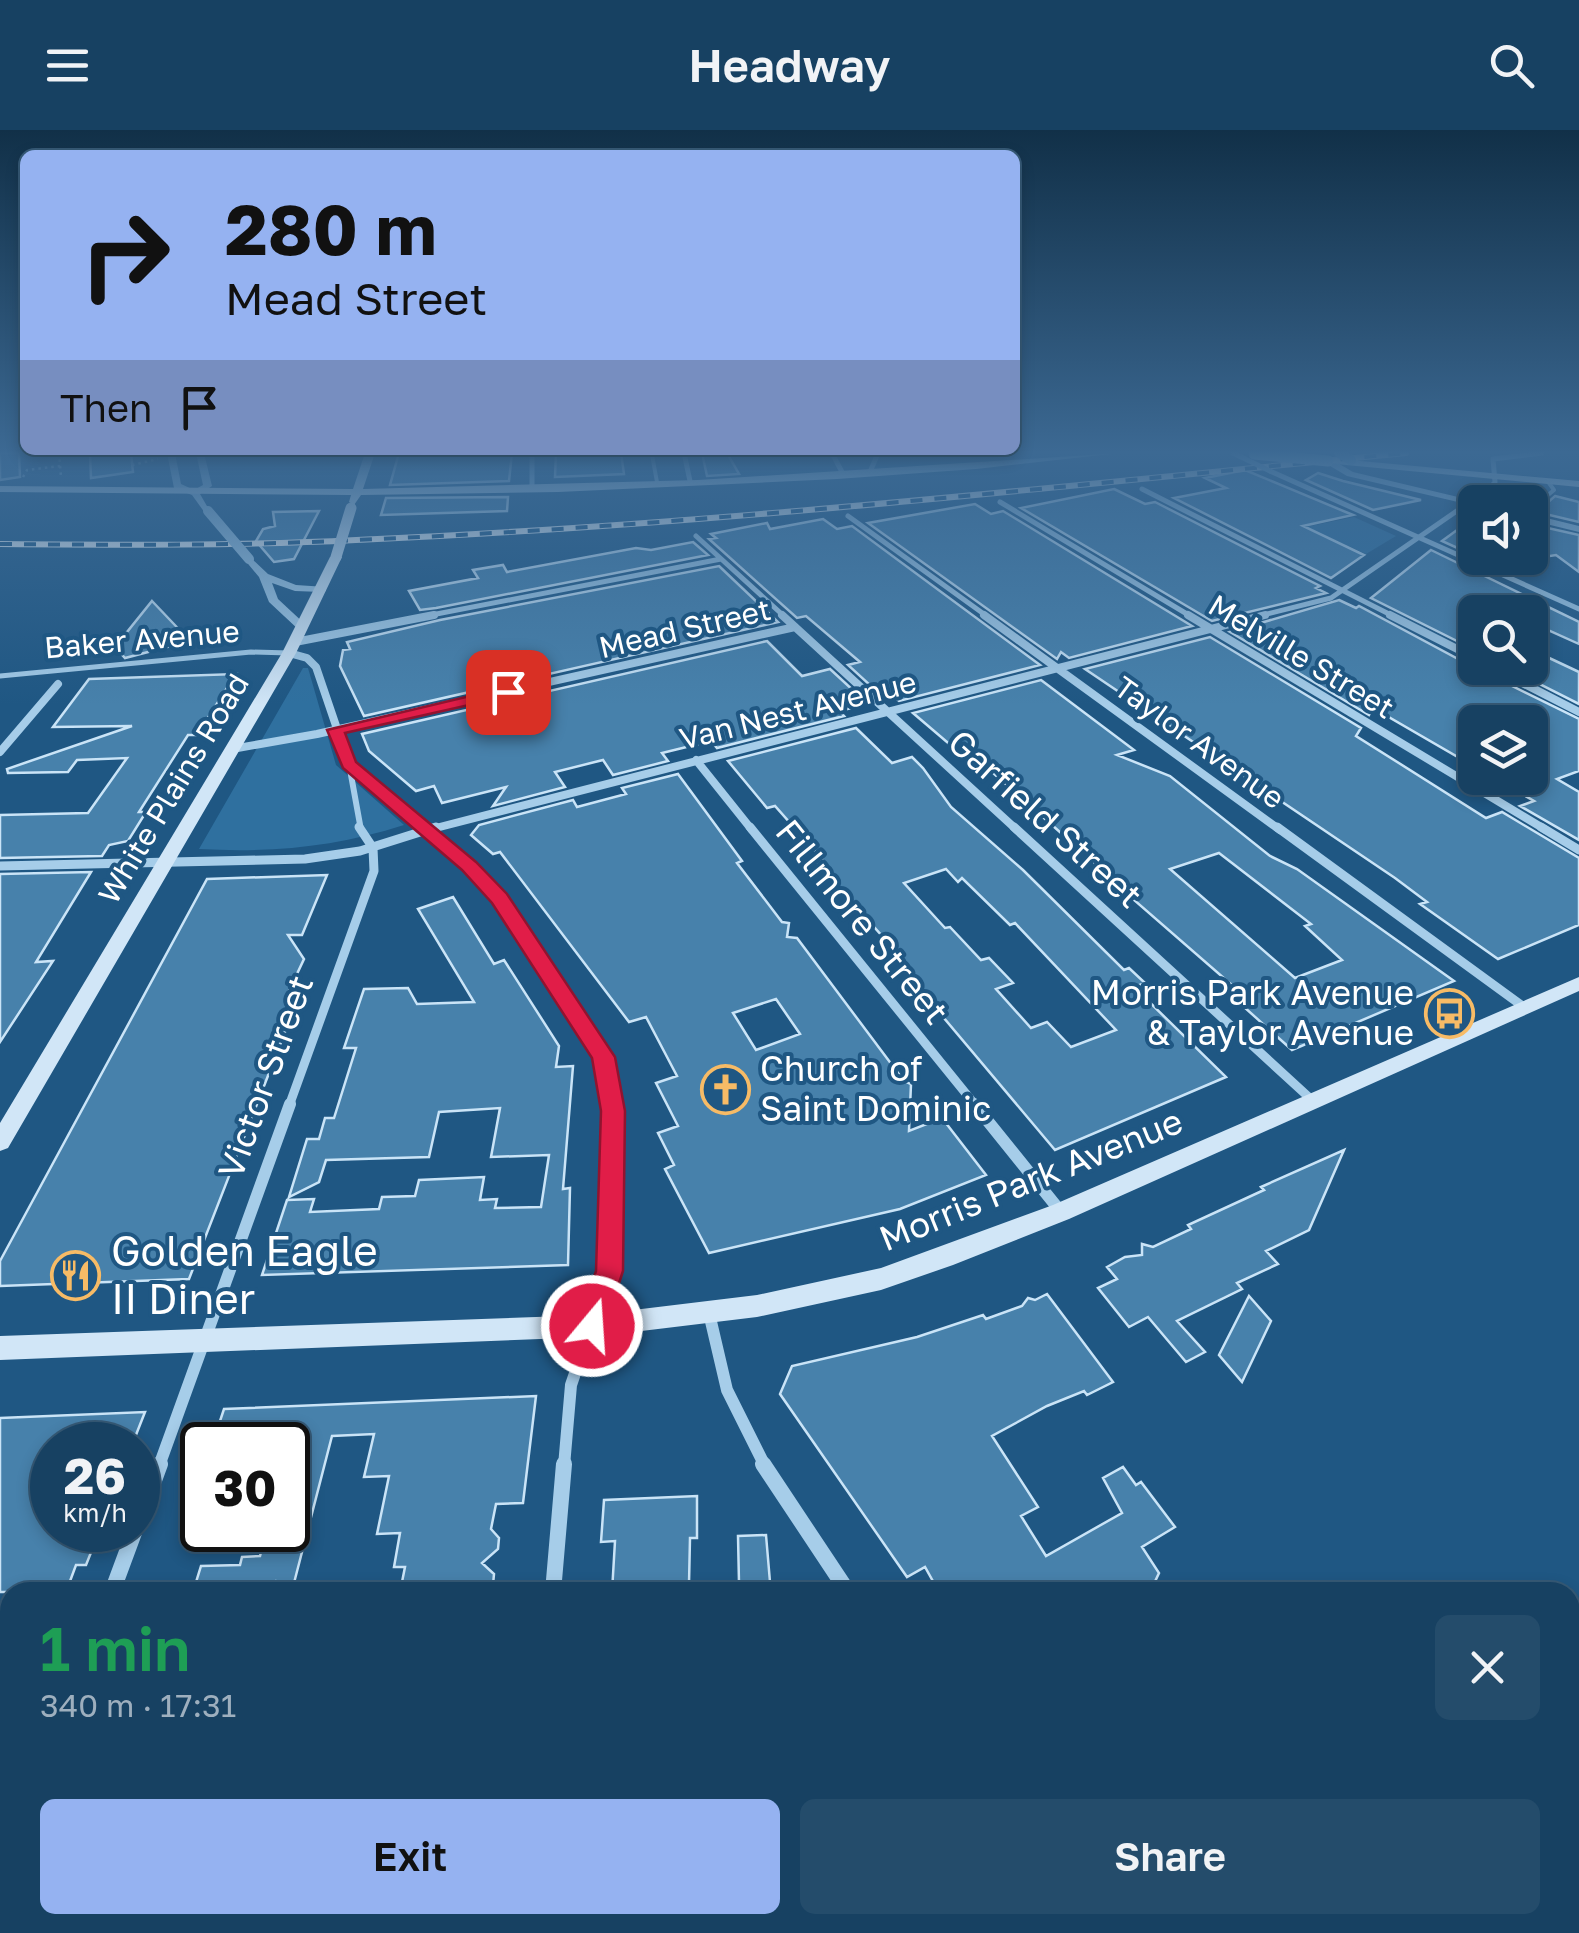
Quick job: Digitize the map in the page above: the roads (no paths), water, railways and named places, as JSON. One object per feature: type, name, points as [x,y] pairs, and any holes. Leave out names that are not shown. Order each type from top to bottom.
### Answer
[{"type":"main road","name":"White Plains Road","points":[[0,1142],[292,648],[322,589],[342,537]]},
{"type":"main road","name":"Morris Park Avenue","points":[[0,1348],[592,1326],[709,1313],[881,1279],[1061,1212],[1579,983]]},
{"type":"street","points":[[231,537],[264,576],[273,600],[303,628]]},
{"type":"street","name":"Garfield Street","points":[[697,537],[1313,1101]]},
{"type":"street","name":"Taylor Avenue","points":[[877,537],[1524,1007]]},
{"type":"street","name":"Melville Street","points":[[1058,537],[1579,850]]},
{"type":"street","points":[[1236,537],[1458,649]]},
{"type":"street","points":[[1420,538],[1579,609]]},
{"type":"street","name":"Van Nest Avenue","points":[[0,866],[320,858],[373,848],[1344,592],[1420,538]]},
{"type":"street","name":"Baker Avenue","points":[[292,648],[721,560]]},
{"type":"street","points":[[264,576],[295,588],[322,589]]},
{"type":"street","name":"Mead Street","points":[[232,749],[336,730],[795,627]]},
{"type":"street","points":[[292,648],[316,667],[349,764],[359,827],[373,848]]},
{"type":"street","points":[[0,752],[58,684]]},
{"type":"street","points":[[1526,685],[1579,712]]},
{"type":"street","name":"Fillmore Street","points":[[696,760],[1061,1212]]},
{"type":"street","points":[[349,764],[500,899],[597,1044],[608,1070],[613,1111],[610,1271],[572,1386],[554,1582]]},
{"type":"street","name":"Victor Street","points":[[160,1463],[374,872],[373,848]]},
{"type":"street","points":[[709,1313],[718,1373],[735,1414],[842,1582]]},
{"type":"street","name":"Victor Street","points":[[116,1582],[127,1552]]},
{"type":"lane","name":"Baker Avenue","points":[[0,676],[292,648]]},
{"type":"railway","points":[[0,544],[178,545],[407,537]]},
{"type":"place","name":"Morris Park Avenue & Taylor Avenue","points":[[1449,1013]]},
{"type":"place","name":"Church of Saint Dominic","points":[[725,1089]]},
{"type":"place","name":"Golden Eagle II Diner","points":[[76,1275]]}]
